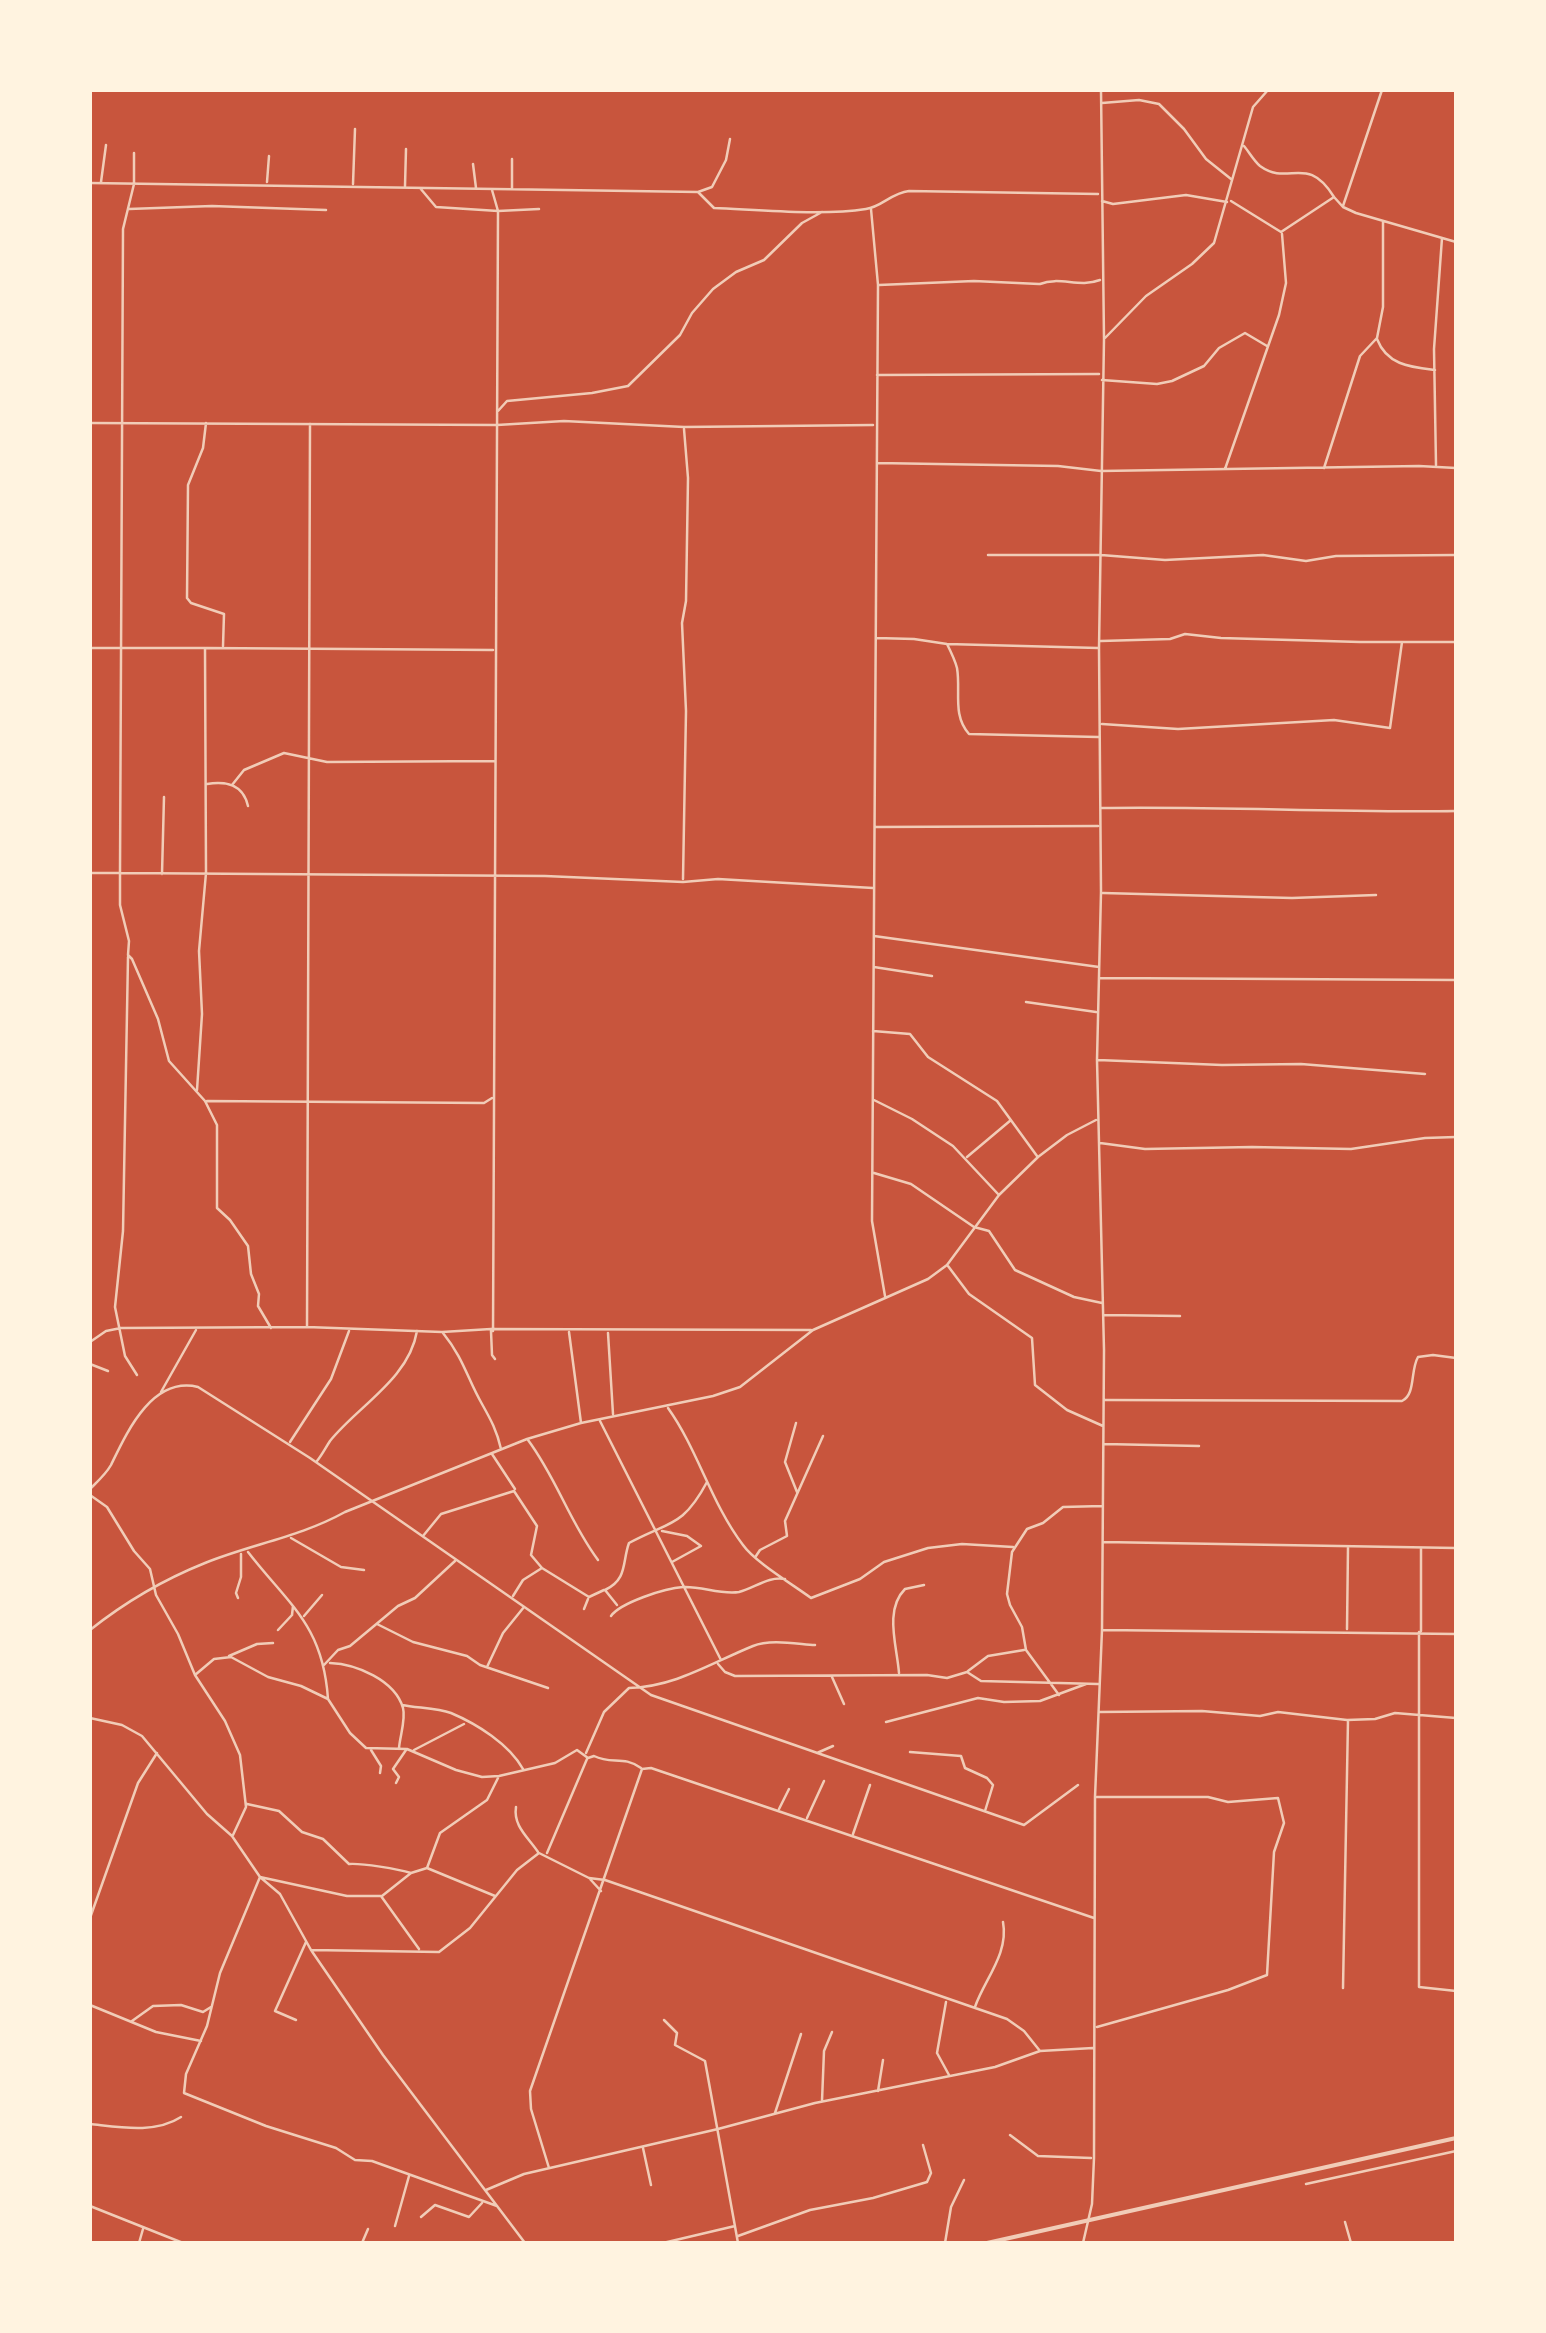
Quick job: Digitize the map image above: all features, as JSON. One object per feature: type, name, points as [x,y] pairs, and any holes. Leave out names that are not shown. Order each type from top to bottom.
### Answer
[{"type":"street","points":[[1082,2243],[1092,2204],[1094,2158],[1095,1797],[1102,1630],[1104,1400],[1097,1060],[1104,339],[1101,90]]},
{"type":"street","points":[[1104,339],[1146,296],[1192,264],[1214,243],[1253,106],[1268,90]]},
{"type":"street","points":[[1343,207],[1382,90]]},
{"type":"street","points":[[1101,103],[1139,100],[1159,104],[1206,159],[1233,181]]},
{"type":"street","points":[[352,185],[355,129]]},
{"type":"street","points":[[90,184],[698,192],[712,187],[726,160],[730,138]]},
{"type":"street","points":[[101,183],[106,145]]},
{"type":"street","points":[[1243,145],[1263,168],[1319,177],[1343,207],[1456,242]]},
{"type":"street","points":[[406,149],[406,188]]},
{"type":"street","points":[[134,153],[134,184],[123,228],[120,905],[129,941],[123,1231],[115,1302],[125,1356],[138,1375]]},
{"type":"street","points":[[267,184],[269,156]]},
{"type":"street","points":[[512,159],[512,190]]},
{"type":"street","points":[[474,164],[476,189]]},
{"type":"street","points":[[420,188],[436,207],[498,212],[540,209]]},
{"type":"street","points":[[492,190],[498,212],[492,1330],[495,1359]]},
{"type":"street","points":[[698,192],[714,208],[824,210],[871,209],[890,195],[909,191],[1100,194]]},
{"type":"street","points":[[1100,201],[1113,204],[1186,194],[1228,201],[1282,232]]},
{"type":"street","points":[[1282,232],[1334,198]]},
{"type":"street","points":[[127,209],[212,206],[326,210]]},
{"type":"street","points":[[871,209],[878,285],[872,1173],[873,1234],[885,1298]]},
{"type":"street","points":[[497,412],[508,401],[592,394],[628,386],[680,335],[713,288],[764,260],[802,223],[824,210]]},
{"type":"street","points":[[1324,469],[1360,356],[1376,338],[1383,307],[1383,222]]},
{"type":"street","points":[[1225,470],[1286,283],[1282,232]]},
{"type":"street","points":[[1436,466],[1434,370],[1442,238]]},
{"type":"street","points":[[1028,294],[1033,286],[1056,280],[1081,285],[1102,279]]},
{"type":"street","points":[[878,285],[974,281],[1039,284]]},
{"type":"street","points":[[875,375],[1101,377],[1157,384],[1204,366],[1220,348],[1244,333],[1268,347]]},
{"type":"street","points":[[1376,338],[1381,351],[1396,363],[1434,370]]},
{"type":"street","points":[[90,423],[497,425],[564,421],[684,427],[875,425]]},
{"type":"street","points":[[206,423],[203,448],[188,485],[187,598],[191,603],[224,614],[223,647]]},
{"type":"street","points":[[307,1327],[310,424]]},
{"type":"street","points":[[683,882],[686,711],[682,623],[686,601],[688,478],[684,427]]},
{"type":"street","points":[[876,463],[1058,466],[1101,471],[1456,468]]},
{"type":"street","points":[[988,555],[1101,555],[1165,560],[1263,555],[1306,561],[1336,556],[1456,556]]},
{"type":"street","points":[[1100,642],[1170,639],[1185,634],[1456,642]]},
{"type":"street","points":[[875,638],[1099,648]]},
{"type":"street","points":[[1100,724],[1178,729],[1334,720],[1390,728],[1402,642]]},
{"type":"street","points":[[947,644],[958,673],[956,699],[962,727],[969,734],[1100,737]]},
{"type":"street","points":[[90,648],[496,650]]},
{"type":"street","points":[[197,1092],[202,1014],[199,951],[206,873],[204,648]]},
{"type":"street","points":[[232,784],[244,770],[273,756],[309,756],[327,762],[497,761]]},
{"type":"street","points":[[205,784],[232,784],[242,791],[248,806]]},
{"type":"street","points":[[162,874],[164,796]]},
{"type":"street","points":[[1100,808],[1218,806],[1456,812]]},
{"type":"street","points":[[874,826],[1100,826]]},
{"type":"street","points":[[90,872],[545,876],[683,882],[718,879],[873,888]]},
{"type":"street","points":[[1101,892],[1292,898],[1376,895]]},
{"type":"street","points":[[872,936],[1098,967]]},
{"type":"street","points":[[128,956],[158,1019],[169,1061],[197,1092],[218,1129],[217,1208],[248,1246],[258,1306],[271,1328]]},
{"type":"street","points":[[872,967],[932,976]]},
{"type":"street","points":[[1098,978],[1456,980]]},
{"type":"street","points":[[1026,1002],[1098,1012]]},
{"type":"street","points":[[872,1032],[910,1034],[928,1057],[990,1096],[1012,1118],[1018,1133],[1038,1157]]},
{"type":"street","points":[[1097,1060],[1302,1064],[1425,1074]]},
{"type":"street","points":[[488,1102],[493,1097]]},
{"type":"street","points":[[872,1100],[912,1119],[966,1158],[999,1195]]},
{"type":"street","points":[[204,1102],[488,1102],[494,1108]]},
{"type":"street","points":[[966,1158],[1012,1118]]},
{"type":"street","points":[[90,1630],[206,1562],[290,1537],[527,1439],[740,1387],[813,1330],[928,1279],[947,1265],[999,1195],[1038,1157],[1067,1135],[1098,1120]]},
{"type":"street","points":[[1098,1142],[1145,1149],[1350,1150],[1456,1137]]},
{"type":"street","points":[[872,1173],[911,1184],[974,1227],[983,1227],[995,1237],[1016,1270],[1074,1297],[1102,1303]]},
{"type":"street","points":[[947,1265],[970,1294],[1032,1338],[1034,1384],[1067,1410],[1103,1426]]},
{"type":"street","points":[[1102,1315],[1180,1316]]},
{"type":"street","points":[[90,1342],[119,1328],[307,1327],[417,1332],[813,1330]]},
{"type":"street","points":[[161,1394],[197,1329]]},
{"type":"street","points":[[289,1444],[331,1378],[349,1330]]},
{"type":"street","points":[[569,1330],[580,1423]]},
{"type":"street","points":[[608,1331],[614,1416]]},
{"type":"street","points":[[317,1462],[330,1441],[370,1404],[405,1360],[417,1332]]},
{"type":"street","points":[[442,1332],[464,1361],[481,1403],[496,1426],[502,1449]]},
{"type":"street","points":[[1104,1400],[1402,1401],[1410,1392],[1418,1358],[1456,1358]]},
{"type":"street","points":[[90,1364],[108,1372]]},
{"type":"street","points":[[232,1836],[246,1804],[240,1755],[226,1721],[195,1675],[155,1589],[150,1569],[112,1514],[90,1492],[110,1468],[136,1418],[161,1394],[180,1385],[198,1387],[317,1462],[661,1700],[1027,1824],[1078,1784]]},
{"type":"street","points":[[666,1405],[690,1439],[707,1482],[743,1545],[810,1598],[860,1579],[884,1562],[928,1548],[962,1544],[1014,1547]]},
{"type":"street","points":[[600,1420],[725,1672],[735,1676],[947,1678],[967,1672],[988,1656],[1026,1650]]},
{"type":"street","points":[[796,1423],[785,1462],[798,1494]]},
{"type":"street","points":[[755,1557],[760,1550],[787,1536],[786,1521],[823,1436]]},
{"type":"street","points":[[527,1439],[549,1468],[570,1518],[598,1560]]},
{"type":"street","points":[[1103,1444],[1200,1446]]},
{"type":"street","points":[[491,1453],[536,1523],[532,1556],[542,1568],[588,1598]]},
{"type":"street","points":[[584,1610],[588,1598],[614,1586],[626,1568],[628,1543],[679,1522],[690,1512],[707,1482]]},
{"type":"street","points":[[423,1536],[441,1514],[506,1492],[516,1493]]},
{"type":"street","points":[[1059,1696],[1026,1650],[1022,1627],[1008,1594],[1014,1547],[1027,1530],[1063,1508],[1102,1506]]},
{"type":"street","points":[[657,1530],[687,1536],[701,1546],[672,1563]]},
{"type":"street","points":[[290,1537],[341,1567],[364,1570]]},
{"type":"street","points":[[1102,1542],[1456,1548]]},
{"type":"street","points":[[1347,1630],[1348,1546]]},
{"type":"street","points":[[1421,1548],[1419,1987],[1456,1991]]},
{"type":"street","points":[[247,1551],[304,1617],[326,1664],[328,1699],[350,1734],[370,1748],[381,1766],[380,1773]]},
{"type":"street","points":[[238,1598],[241,1552]]},
{"type":"street","points":[[326,1664],[338,1650],[350,1646],[432,1585],[456,1560]]},
{"type":"street","points":[[512,1597],[523,1580],[542,1568]]},
{"type":"street","points":[[612,1616],[618,1606],[684,1587],[740,1592],[777,1577],[786,1579]]},
{"type":"street","points":[[899,1676],[892,1623],[894,1603],[905,1589],[924,1586]]},
{"type":"street","points":[[605,1590],[618,1606]]},
{"type":"street","points":[[304,1617],[322,1595]]},
{"type":"street","points":[[278,1630],[292,1615],[293,1605]]},
{"type":"street","points":[[487,1667],[503,1633],[524,1606]]},
{"type":"street","points":[[377,1624],[414,1642],[467,1656],[548,1688]]},
{"type":"street","points":[[1102,1630],[1456,1634]]},
{"type":"street","points":[[195,1675],[214,1659],[257,1644],[273,1643]]},
{"type":"street","points":[[547,1855],[606,1710],[628,1688],[643,1689],[720,1663],[755,1644],[816,1645]]},
{"type":"street","points":[[228,1657],[328,1699]]},
{"type":"street","points":[[326,1664],[346,1665],[388,1686],[402,1705],[399,1748]]},
{"type":"street","points":[[967,1672],[981,1680],[1098,1684]]},
{"type":"street","points":[[832,1676],[844,1704]]},
{"type":"street","points":[[886,1722],[978,1698],[1018,1702],[1059,1696],[1087,1684]]},
{"type":"street","points":[[402,1705],[451,1714],[484,1731],[506,1748],[523,1769]]},
{"type":"street","points":[[1097,1712],[1202,1711],[1260,1716],[1278,1712],[1348,1720],[1374,1720],[1395,1714],[1456,1718]]},
{"type":"street","points":[[90,1718],[132,1730],[158,1752],[207,1814],[232,1836],[260,1878],[280,1894],[311,1950],[383,2055],[525,2243]]},
{"type":"street","points":[[1343,1988],[1348,1720]]},
{"type":"street","points":[[413,1752],[467,1723]]},
{"type":"street","points":[[816,1753],[834,1746]]},
{"type":"street","points":[[370,1748],[407,1749],[466,1774],[499,1776],[555,1764],[572,1751],[608,1762],[622,1759],[642,1769],[652,1768],[1094,1918]]},
{"type":"street","points":[[392,1769],[407,1749]]},
{"type":"street","points":[[90,1918],[138,1783],[158,1752]]},
{"type":"street","points":[[910,1752],[961,1756],[965,1768],[993,1785],[985,1811]]},
{"type":"street","points":[[381,1766],[392,1769],[399,1777],[396,1783]]},
{"type":"street","points":[[548,2168],[531,2109],[530,2090],[642,1769]]},
{"type":"street","points":[[427,1868],[440,1833],[487,1800],[499,1776]]},
{"type":"street","points":[[806,1820],[824,1781]]},
{"type":"street","points":[[853,1836],[870,1785]]},
{"type":"street","points":[[778,1811],[789,1789]]},
{"type":"street","points":[[1095,1797],[1208,1797],[1228,1802],[1278,1798],[1285,1819],[1274,1852],[1267,1975],[1095,2028]]},
{"type":"street","points":[[246,1804],[278,1811],[302,1832],[323,1839],[349,1864],[362,1862],[376,1868],[411,1872]]},
{"type":"street","points":[[516,1807],[514,1817],[523,1836],[539,1853]]},
{"type":"street","points":[[311,1950],[436,1953],[458,1939],[532,1855],[539,1853],[590,1878],[1007,2019],[1024,2031],[1040,2051]]},
{"type":"street","points":[[260,1878],[348,1896],[381,1896],[411,1872],[427,1868],[494,1896]]},
{"type":"street","points":[[260,1878],[220,1973],[201,2041],[183,2086],[190,2097],[336,2148],[355,2160],[372,2162],[497,2206]]},
{"type":"street","points":[[590,1878],[601,1891]]},
{"type":"street","points":[[381,1896],[419,1950]]},
{"type":"street","points":[[974,2008],[986,1978],[995,1972],[1004,1936],[1003,1922]]},
{"type":"street","points":[[296,2020],[275,2011],[306,1942]]},
{"type":"street","points":[[947,1999],[937,2053],[950,2076]]},
{"type":"street","points":[[90,2005],[160,2033],[201,2041]]},
{"type":"street","points":[[131,2022],[152,2006],[181,2005],[203,2012],[211,2007]]},
{"type":"street","points":[[664,2020],[676,2033],[675,2045],[705,2061],[738,2243]]},
{"type":"street","points":[[822,2102],[824,2052],[832,2032]]},
{"type":"street","points":[[774,2114],[801,2034]]},
{"type":"street","points":[[486,2190],[512,2177],[822,2102],[995,2067],[1040,2051],[1095,2048]]},
{"type":"street","points":[[878,2093],[882,2060]]},
{"type":"street","points":[[90,2124],[140,2128],[181,2117]]},
{"type":"street","points":[[1010,2135],[1038,2156],[1094,2158]]},
{"type":"street","points":[[987,2243],[1456,2138]]},
{"type":"street","points":[[736,2236],[810,2210],[926,2182],[931,2173],[923,2146]]},
{"type":"street","points":[[642,2147],[651,2186]]},
{"type":"street","points":[[1306,2184],[1456,2151]]},
{"type":"street","points":[[395,2226],[410,2175]]},
{"type":"street","points":[[945,2243],[951,2207],[964,2180]]},
{"type":"street","points":[[421,2217],[434,2205],[469,2217],[484,2202]]},
{"type":"street","points":[[90,2206],[183,2243]]},
{"type":"street","points":[[1345,2222],[1351,2243]]},
{"type":"street","points":[[663,2243],[735,2226]]},
{"type":"street","points":[[140,2243],[144,2228]]},
{"type":"street","points":[[362,2243],[368,2230]]}]
